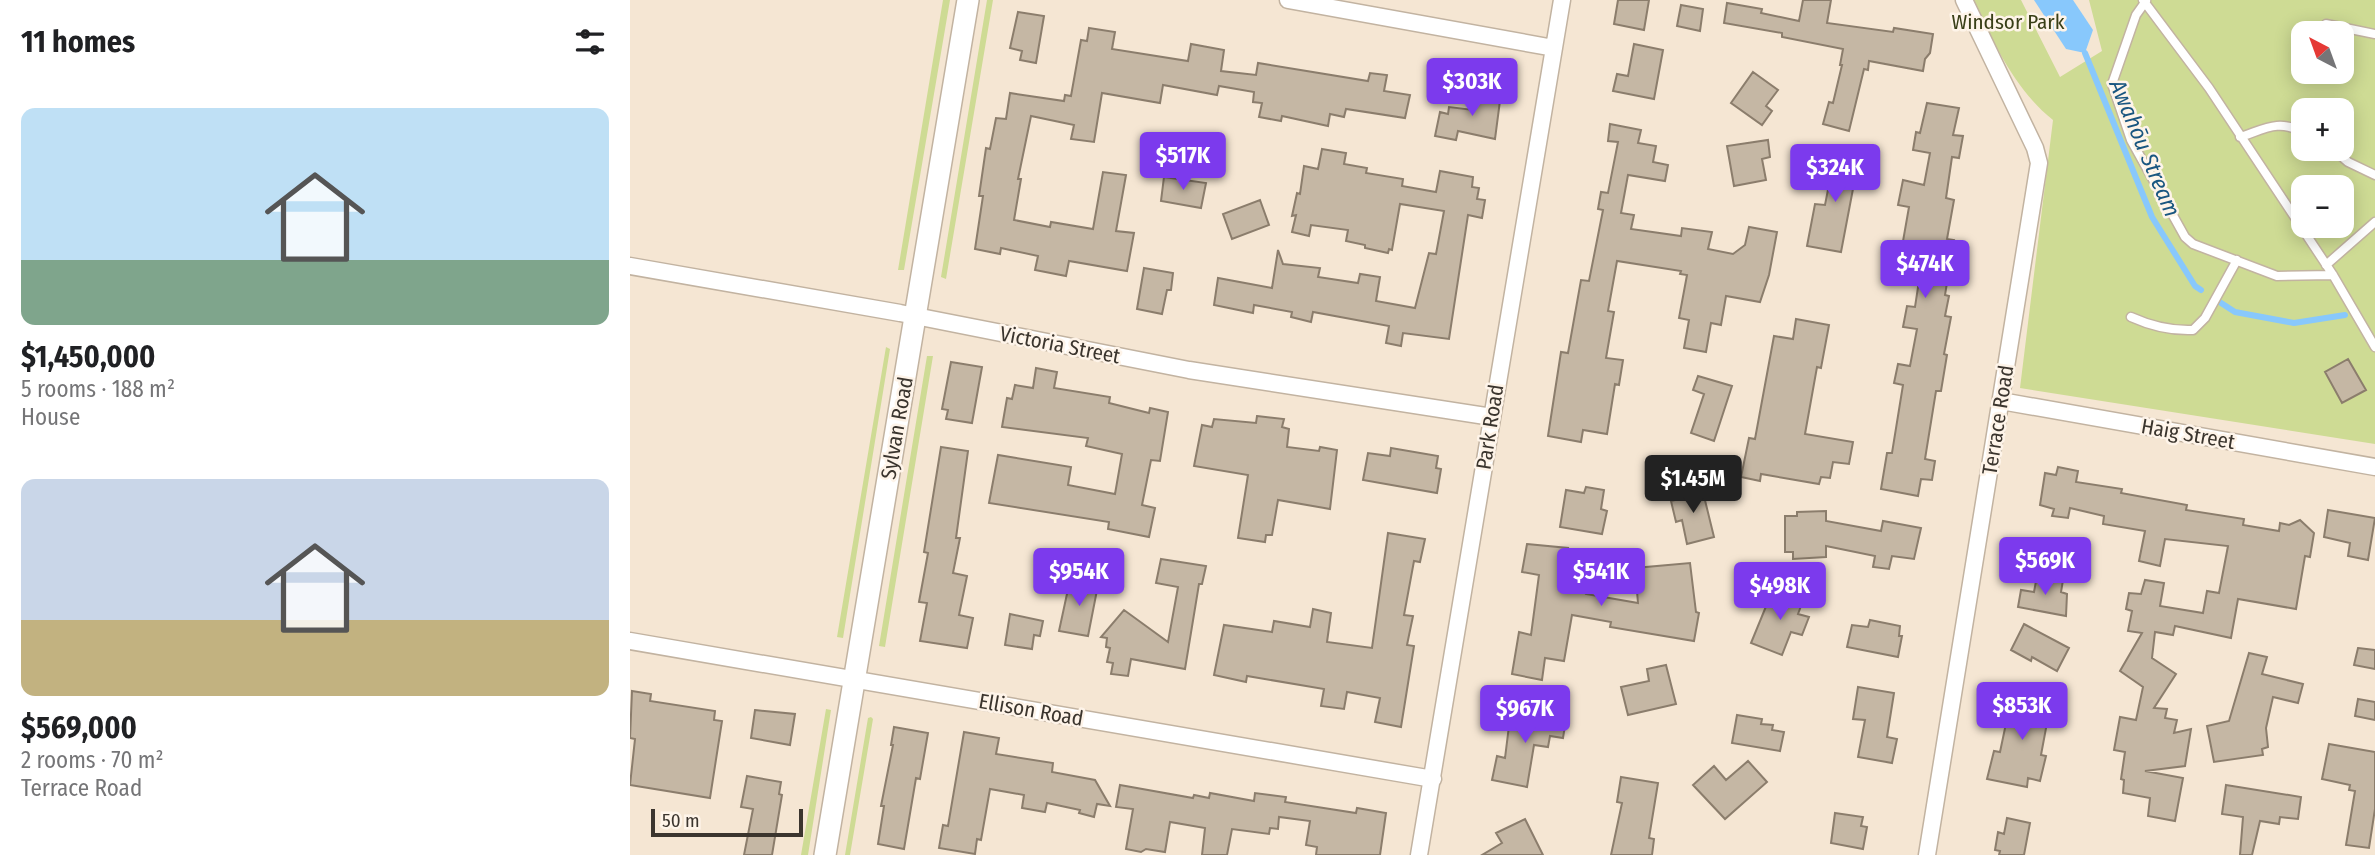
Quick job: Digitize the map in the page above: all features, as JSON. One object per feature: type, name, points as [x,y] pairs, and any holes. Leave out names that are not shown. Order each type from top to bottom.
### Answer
[{"type":"street","name":"Sylvan Road","points":[[825,855],[968,0]]},
{"type":"street","points":[[1288,0],[1554,48]]},
{"type":"street","name":"Park Road","points":[[1419,855],[1562,0]]},
{"type":"street","name":"Terrace Road","points":[[1927,855],[2039,163],[2035,148],[1964,0]]},
{"type":"street","name":"Victoria Street","points":[[630,266],[916,316],[1189,370],[1492,417]]},
{"type":"street","name":"Haig Street","points":[[2001,401],[2375,467]]},
{"type":"street","name":"Ellison Road","points":[[630,641],[1433,779]]},
{"type":"lane","points":[[2333,275],[2277,276],[2193,244],[2185,237],[2131,140],[2112,84],[2136,15],[2145,1],[2209,88],[2333,275],[2375,347]]},
{"type":"lane","points":[[2354,30],[2375,34]]},
{"type":"lane","points":[[2240,137],[2279,124],[2291,126]]},
{"type":"lane","points":[[2347,161],[2375,175]]},
{"type":"lane","points":[[2326,265],[2375,222]]},
{"type":"lane","points":[[2131,317],[2150,325],[2177,331],[2193,330],[2204,318],[2237,260]]},
{"type":"green space","points":[[943,0],[950,0],[904,270],[898,270]]},
{"type":"green space","points":[[987,0],[993,0],[946,279],[941,277]]},
{"type":"green space","name":"Windsor Park","points":[[1971,0],[2021,0],[2060,77],[2102,51],[2089,0],[2375,0],[2375,444],[2020,388],[2053,120],[2027,94],[1997,49]]},
{"type":"green space","points":[[886,347],[890,349],[843,638],[837,637]]},
{"type":"green space","points":[[927,356],[933,356],[885,647],[879,646]]},
{"type":"green space","points":[[826,709],[831,710],[808,855],[801,855]]},
{"type":"green space","points":[[868,718],[873,719],[850,855],[845,855]]},
{"type":"water","points":[[2034,0],[2073,0],[2093,30],[2085,53],[2066,49]]},
{"type":"building","points":[[1618,0],[1649,0],[1644,30],[1614,24]]},
{"type":"building","points":[[1803,0],[1831,0],[1827,23],[1893,32],[1894,28],[1933,34],[1923,71],[1869,61],[1868,70],[1864,69],[1849,131],[1823,124],[1829,102],[1833,103],[1843,49],[1782,37],[1782,33],[1724,23],[1727,3],[1762,9],[1761,13],[1799,21]]},
{"type":"building","points":[[1681,5],[1703,9],[1700,31],[1677,26]]},
{"type":"building","points":[[1018,12],[1044,16],[1036,63],[1020,60],[1022,51],[1010,48]]},
{"type":"building","points":[[1089,28],[1115,32],[1112,49],[1188,61],[1191,44],[1224,50],[1221,71],[1256,75],[1258,63],[1368,81],[1370,73],[1387,75],[1384,91],[1410,95],[1405,118],[1346,109],[1344,117],[1330,114],[1328,126],[1282,116],[1281,121],[1259,117],[1262,103],[1253,102],[1254,92],[1219,86],[1217,95],[1163,85],[1160,103],[1102,93],[1094,142],[1071,139],[1074,125],[1031,116],[1018,179],[1021,179],[1014,220],[1050,227],[1051,222],[1093,229],[1103,172],[1126,175],[1116,231],[1134,233],[1127,271],[1069,261],[1066,276],[1035,270],[1038,256],[1001,248],[1000,254],[975,249],[983,196],[979,196],[986,148],[990,149],[996,118],[1006,119],[1010,93],[1064,101],[1065,95],[1071,96],[1081,40],[1087,41]]},
{"type":"building","points":[[1634,44],[1663,50],[1654,99],[1613,91],[1617,74],[1628,76]]},
{"type":"building","points":[[1753,72],[1778,90],[1766,106],[1772,111],[1762,125],[1731,103]]},
{"type":"building","points":[[1477,89],[1501,93],[1495,139],[1458,131],[1456,140],[1435,136],[1440,112],[1448,114],[1449,107],[1473,110]]},
{"type":"building","points":[[1927,103],[1959,108],[1953,135],[1963,136],[1959,158],[1952,157],[1946,198],[1954,200],[1947,239],[1954,240],[1945,295],[1949,296],[1945,316],[1951,317],[1941,391],[1936,391],[1925,459],[1935,461],[1932,480],[1921,479],[1918,496],[1881,489],[1887,453],[1892,453],[1903,385],[1894,383],[1898,364],[1910,366],[1917,329],[1903,327],[1907,306],[1915,307],[1921,268],[1899,264],[1909,207],[1898,205],[1903,180],[1924,185],[1930,153],[1913,150],[1916,132],[1920,133]]},
{"type":"building","points":[[1610,124],[1641,130],[1638,143],[1656,146],[1653,162],[1668,165],[1665,181],[1628,175],[1621,213],[1634,215],[1631,229],[1681,236],[1682,228],[1712,232],[1708,249],[1733,254],[1745,245],[1749,227],[1777,232],[1769,275],[1760,302],[1726,296],[1721,325],[1711,323],[1706,352],[1684,348],[1689,320],[1679,318],[1687,275],[1680,274],[1681,271],[1617,261],[1608,311],[1614,312],[1606,358],[1623,360],[1619,385],[1615,384],[1607,434],[1583,430],[1581,442],[1548,436],[1561,352],[1568,353],[1581,280],[1589,281],[1603,210],[1598,209],[1601,192],[1608,193],[1618,142],[1608,141]]},
{"type":"building","points":[[1768,140],[1770,157],[1762,159],[1766,180],[1734,186],[1727,146]]},
{"type":"building","points":[[1322,149],[1346,153],[1344,164],[1367,168],[1366,173],[1403,179],[1402,186],[1436,192],[1440,171],[1473,177],[1472,187],[1479,188],[1477,199],[1485,200],[1482,218],[1468,215],[1449,339],[1403,333],[1401,346],[1386,343],[1389,326],[1313,312],[1311,322],[1291,317],[1292,312],[1254,305],[1253,313],[1214,305],[1218,278],[1272,288],[1278,250],[1283,264],[1320,268],[1318,277],[1358,283],[1360,274],[1380,277],[1376,301],[1415,308],[1429,253],[1436,254],[1444,211],[1400,204],[1392,250],[1389,249],[1388,253],[1346,241],[1348,230],[1311,225],[1309,236],[1292,232],[1296,215],[1292,216],[1297,193],[1300,194],[1304,166],[1318,169]]},
{"type":"building","points":[[1836,149],[1860,152],[1841,252],[1807,246],[1815,204],[1825,205]]},
{"type":"building","points":[[1164,177],[1206,183],[1201,208],[1161,201]]},
{"type":"building","points":[[1260,200],[1269,225],[1232,239],[1223,214]]},
{"type":"building","points":[[1144,268],[1173,273],[1171,290],[1167,290],[1162,314],[1137,309]]},
{"type":"building","points":[[1796,319],[1829,325],[1821,368],[1817,367],[1805,434],[1853,442],[1849,464],[1833,462],[1830,478],[1821,477],[1819,484],[1761,474],[1760,481],[1741,477],[1749,438],[1755,439],[1774,336],[1793,339]]},
{"type":"building","points":[[2348,359],[2366,390],[2342,403],[2325,372]]},
{"type":"building","points":[[951,362],[982,367],[972,423],[946,419],[948,410],[942,409]]},
{"type":"building","points":[[1036,368],[1057,372],[1054,388],[1110,397],[1109,403],[1149,413],[1150,408],[1168,412],[1160,461],[1151,460],[1142,505],[1155,508],[1149,537],[1108,529],[1109,522],[989,503],[998,455],[1071,467],[1068,485],[1115,494],[1122,454],[1086,446],[1088,438],[1002,427],[1007,398],[1012,399],[1015,385],[1033,388]]},
{"type":"building","points":[[1698,376],[1732,386],[1714,441],[1691,433],[1704,394],[1693,390]]},
{"type":"building","points":[[1257,416],[1284,419],[1282,427],[1289,429],[1287,447],[1337,450],[1330,509],[1278,500],[1272,535],[1266,535],[1265,542],[1238,538],[1248,475],[1194,466],[1202,425],[1212,427],[1214,419],[1256,423]]},
{"type":"building","points":[[941,447],[968,451],[956,538],[960,538],[953,573],[967,576],[959,615],[973,618],[967,648],[920,641],[927,603],[919,602],[928,553],[924,552]]},
{"type":"building","points":[[1391,448],[1438,456],[1436,468],[1441,469],[1437,493],[1363,480],[1368,453],[1390,456]]},
{"type":"building","points":[[2058,467],[2078,471],[2076,482],[2122,489],[2121,493],[2187,505],[2186,510],[2244,519],[2243,525],[2279,531],[2280,523],[2289,525],[2300,520],[2314,533],[2310,557],[2305,556],[2296,609],[2238,599],[2231,638],[2175,626],[2173,635],[2155,632],[2152,658],[2176,674],[2154,708],[2167,709],[2165,718],[2177,720],[2174,733],[2191,729],[2185,766],[2145,771],[2183,778],[2175,821],[2148,816],[2150,798],[2123,793],[2124,780],[2121,779],[2125,752],[2114,750],[2120,717],[2136,720],[2143,687],[2120,671],[2142,633],[2128,631],[2132,611],[2126,609],[2129,593],[2141,594],[2145,580],[2164,583],[2160,606],[2203,613],[2207,591],[2219,593],[2228,546],[2165,539],[2160,566],[2139,561],[2145,531],[2103,524],[2104,516],[2070,508],[2068,518],[2052,516],[2054,509],[2040,505],[2045,473],[2056,475]]},
{"type":"building","points":[[1701,484],[1714,537],[1687,544],[1682,520],[1676,522],[1671,501],[1683,498],[1681,491]]},
{"type":"building","points":[[1586,487],[1604,490],[1601,509],[1607,511],[1602,534],[1560,527],[1566,490],[1584,493]]},
{"type":"building","points":[[2328,510],[2375,518],[2368,560],[2348,556],[2350,543],[2324,537]]},
{"type":"building","points":[[1826,511],[1826,521],[1881,531],[1883,521],[1921,528],[1914,559],[1892,556],[1889,569],[1873,567],[1875,556],[1826,546],[1826,557],[1793,559],[1793,552],[1785,552],[1785,516],[1797,516],[1797,512]]},
{"type":"building","points":[[1388,533],[1425,539],[1420,562],[1414,561],[1404,615],[1413,616],[1407,645],[1414,646],[1401,727],[1375,722],[1380,698],[1347,692],[1344,709],[1321,706],[1324,689],[1247,676],[1246,682],[1214,675],[1224,625],[1272,632],[1274,621],[1310,627],[1313,609],[1331,613],[1327,642],[1372,648]]},
{"type":"building","points":[[1527,544],[1568,548],[1561,584],[1587,589],[1586,594],[1638,603],[1635,568],[1690,563],[1696,612],[1699,613],[1694,641],[1610,627],[1611,622],[1572,615],[1564,661],[1545,658],[1542,680],[1512,674],[1519,632],[1531,635],[1539,575],[1522,572]]},
{"type":"building","points":[[1161,559],[1206,566],[1202,584],[1199,584],[1185,669],[1131,659],[1128,676],[1111,674],[1113,663],[1107,662],[1110,648],[1106,647],[1107,638],[1101,637],[1124,610],[1168,642],[1178,587],[1156,583]]},
{"type":"building","points":[[2037,576],[2063,580],[2061,592],[2067,594],[2066,616],[2018,607],[2021,590],[2034,592]]},
{"type":"building","points":[[1070,580],[1098,585],[1088,636],[1059,631]]},
{"type":"building","points":[[1777,588],[1804,598],[1798,614],[1809,617],[1802,635],[1791,632],[1782,655],[1751,643],[1767,604],[1771,605]]},
{"type":"building","points":[[1010,614],[1043,621],[1040,636],[1034,635],[1032,649],[1005,645]]},
{"type":"building","points":[[1870,620],[1900,626],[1899,636],[1902,636],[1898,657],[1847,647],[1852,625],[1868,627]]},
{"type":"building","points":[[2024,624],[2069,648],[2057,671],[2032,657],[2031,661],[2011,650]]},
{"type":"building","points":[[2358,648],[2375,650],[2375,669],[2354,665]]},
{"type":"building","points":[[2249,653],[2267,657],[2262,674],[2303,684],[2298,703],[2273,697],[2266,728],[2268,747],[2262,749],[2263,755],[2214,762],[2207,726],[2229,721]]},
{"type":"building","points":[[1666,665],[1676,704],[1628,715],[1621,687],[1649,681],[1647,669]]},
{"type":"building","points":[[1858,687],[1894,693],[1887,737],[1897,739],[1892,763],[1858,757],[1865,720],[1853,719]]},
{"type":"building","points":[[632,691],[651,694],[650,701],[715,711],[714,720],[722,721],[710,798],[630,785],[635,739],[630,738]]},
{"type":"building","points":[[2025,693],[2052,696],[2041,755],[2046,756],[2040,781],[2028,778],[2027,787],[1987,779],[1994,751],[2000,752],[2008,714],[2005,714],[2008,698],[2024,702]]},
{"type":"building","points":[[2358,699],[2375,702],[2375,720],[2355,716]]},
{"type":"building","points":[[755,710],[795,714],[790,745],[751,738]]},
{"type":"building","points":[[1511,710],[1566,719],[1563,738],[1550,736],[1548,747],[1534,745],[1527,787],[1492,780],[1497,756],[1505,758]]},
{"type":"building","points":[[1737,715],[1762,719],[1761,724],[1773,725],[1772,730],[1784,732],[1780,751],[1732,743]]},
{"type":"building","points":[[894,727],[928,733],[920,779],[916,778],[904,849],[878,844],[884,806],[881,806]]},
{"type":"building","points":[[964,732],[999,738],[996,754],[1053,763],[1052,772],[1095,780],[1110,806],[1097,804],[1094,817],[1079,813],[1080,810],[1047,803],[1045,812],[1022,808],[1024,795],[990,789],[981,840],[977,839],[975,854],[939,848],[943,825],[948,826]]},
{"type":"building","points":[[2329,744],[2375,752],[2375,809],[2369,848],[2346,845],[2355,791],[2349,790],[2350,785],[2322,779]]},
{"type":"building","points":[[1748,761],[1767,782],[1725,819],[1693,785],[1714,766],[1726,780]]},
{"type":"building","points":[[747,776],[781,782],[779,794],[782,795],[772,855],[744,855],[753,809],[741,807]]},
{"type":"building","points":[[1621,777],[1658,783],[1649,838],[1654,839],[1652,855],[1611,855],[1622,803],[1617,802]]},
{"type":"building","points":[[1120,785],[1193,798],[1194,795],[1209,798],[1210,793],[1254,801],[1255,793],[1286,797],[1285,802],[1356,813],[1357,808],[1386,813],[1380,855],[1316,855],[1317,847],[1306,845],[1310,821],[1279,817],[1278,829],[1270,828],[1269,834],[1232,829],[1227,855],[1202,855],[1205,828],[1170,822],[1165,852],[1126,849],[1133,809],[1116,807]]},
{"type":"building","points":[[2226,785],[2301,797],[2298,819],[2280,817],[2279,824],[2260,821],[2252,855],[2240,855],[2243,817],[2222,814]]},
{"type":"building","points":[[1835,813],[1863,817],[1861,826],[1867,827],[1863,849],[1831,843]]},
{"type":"building","points":[[2007,818],[2030,823],[2024,855],[1999,855],[2000,851],[1995,850],[1998,832],[2004,834]]},
{"type":"building","points":[[1525,819],[1543,855],[1482,855],[1502,843],[1496,833]]},
{"type":"waterway","name":"Awahōu Stream","points":[[2085,53],[2152,217],[2195,286],[2201,290]]},
{"type":"waterway","name":"Awahōu Stream","points":[[2218,301],[2235,312],[2294,323],[2345,315]]}]
